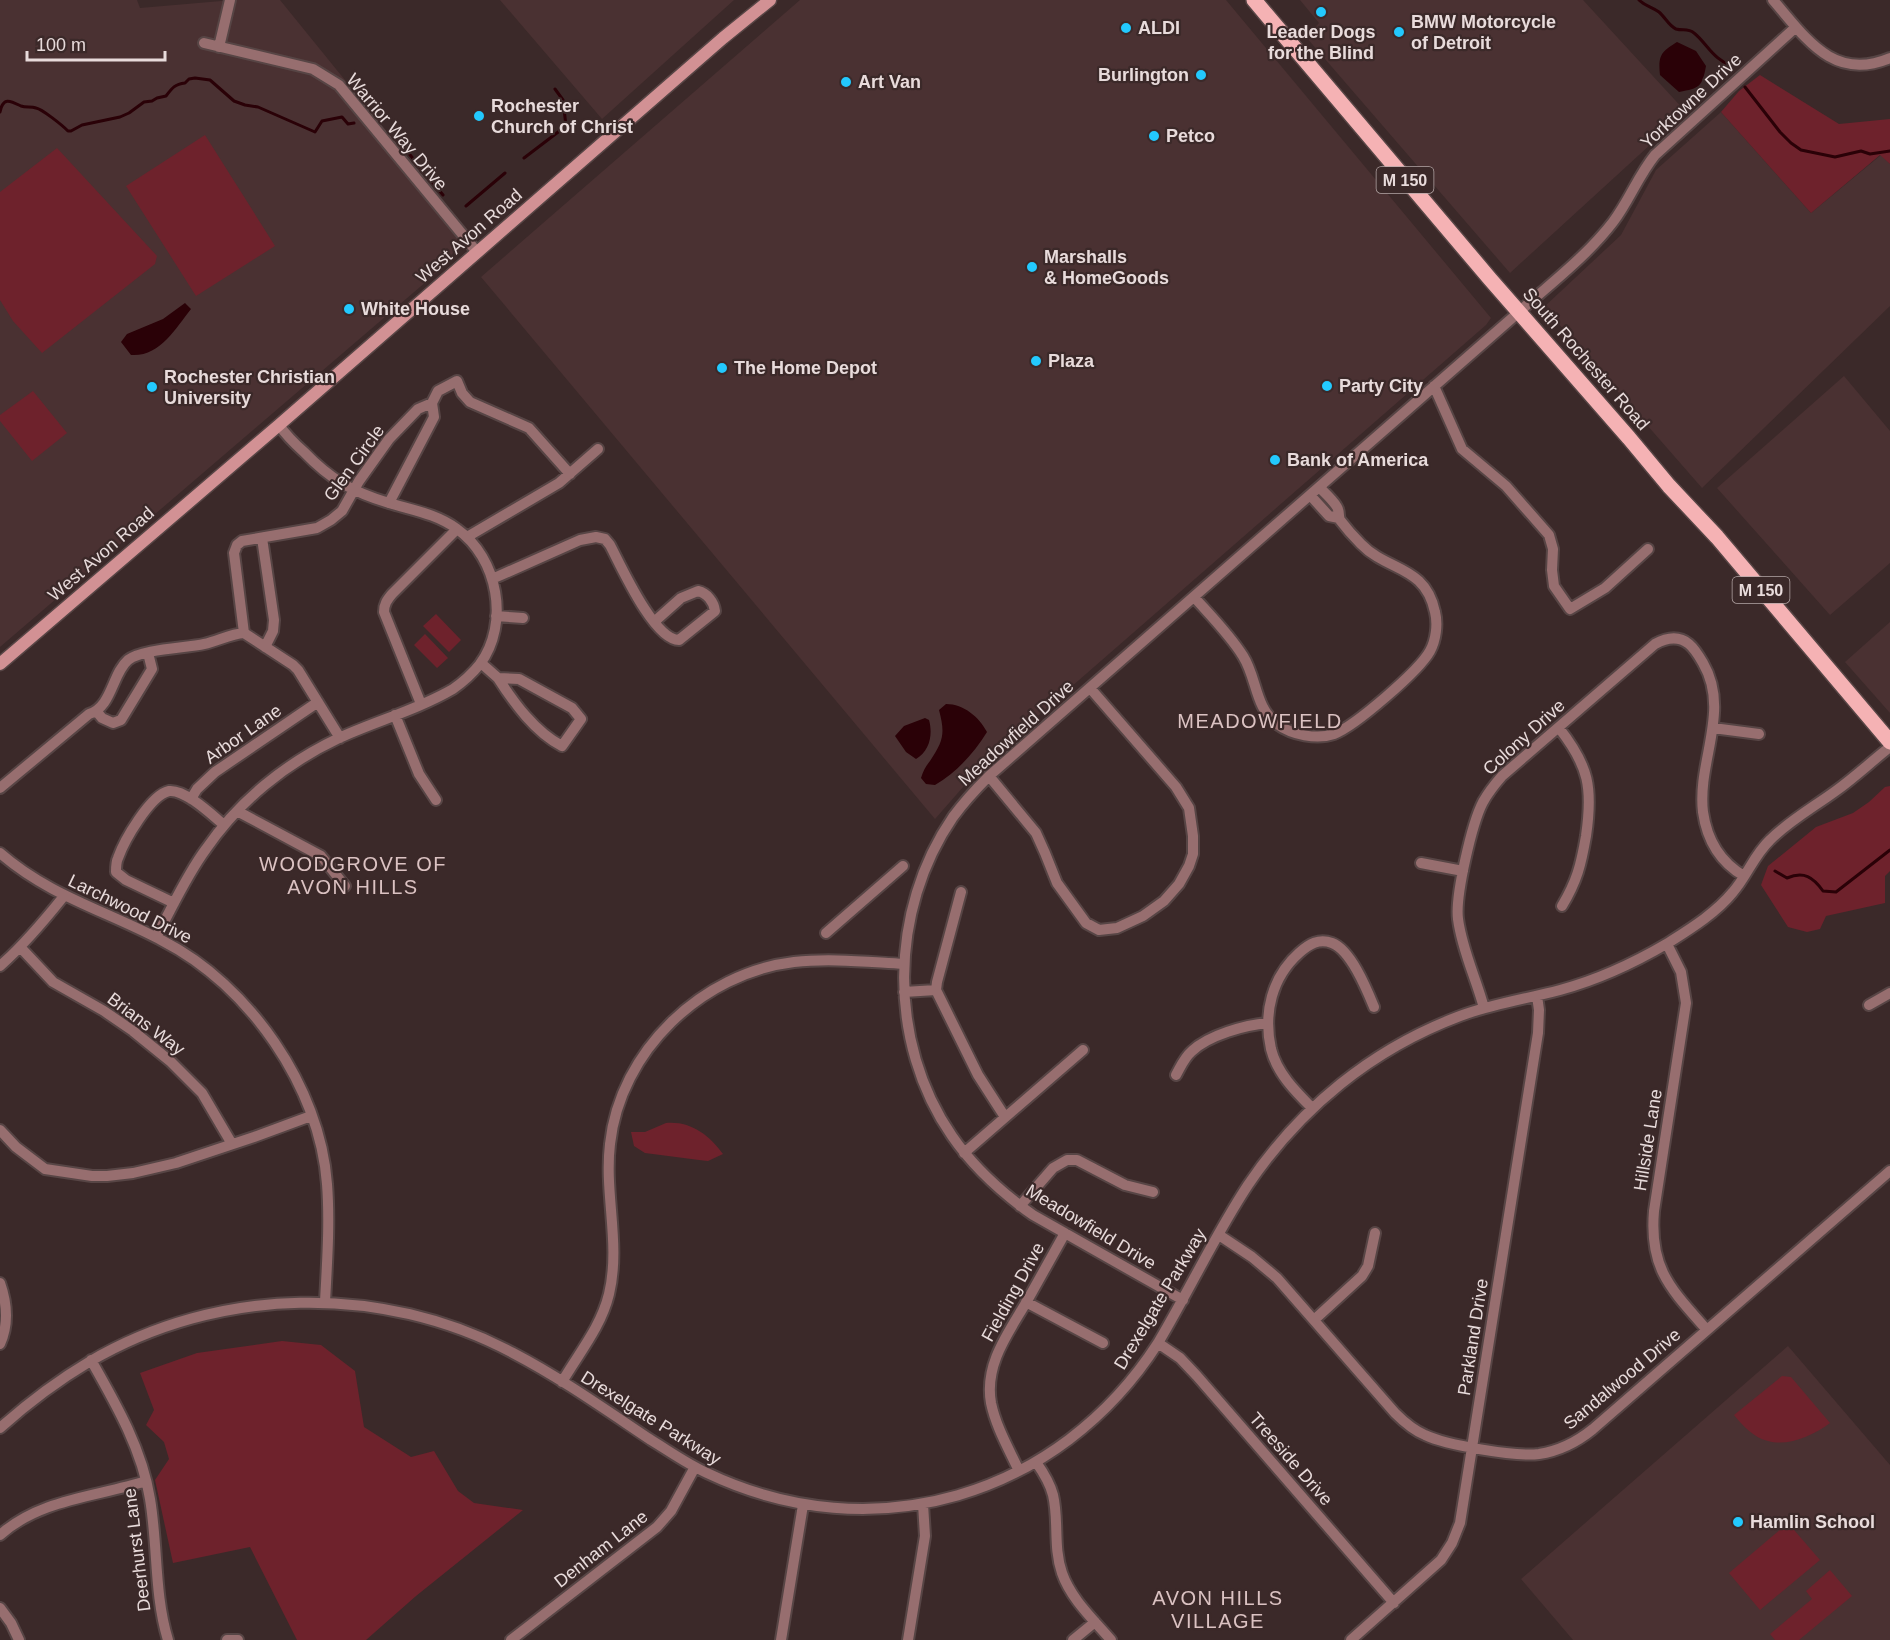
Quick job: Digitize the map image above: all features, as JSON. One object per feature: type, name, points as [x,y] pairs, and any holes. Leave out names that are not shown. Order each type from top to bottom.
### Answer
[{"type":"main road","name":"West Avon Road","points":[[0,664],[770,0]]},
{"type":"main road","name":"South Rochester Road","points":[[1254,0],[1375,145],[1669,486],[1717,537],[1890,742]]},
{"type":"street","points":[[219,47],[230,0]]},
{"type":"street","points":[[1773,0],[1796,27],[1826,56],[1841,63],[1860,65],[1878,63],[1890,58]]},
{"type":"street","name":"Yorktowne Drive","points":[[1519,312],[1603,234],[1619,215],[1639,177],[1655,155],[1796,27]]},
{"type":"street","name":"Warrior Way Drive","points":[[204,43],[313,69],[339,85],[477,252]]},
{"type":"street","name":"Meadowfield Drive","points":[[1183,1300],[1020,1206],[992,1183],[964,1153],[946,1126],[924,1084],[909,1032],[904,992],[908,928],[923,875],[952,819],[989,776],[1519,312]]},
{"type":"street","name":"Glen Circle","points":[[244,633],[234,552],[237,545],[243,541],[317,528],[331,520],[342,511],[389,439],[418,409],[432,403],[438,391],[457,381],[462,393],[470,402],[529,428],[570,474]]},
{"type":"street","points":[[1434,386],[1462,449],[1506,486],[1549,535],[1553,549],[1554,586],[1570,609],[1605,588],[1648,549]]},
{"type":"street","points":[[389,503],[434,417],[432,403]]},
{"type":"street","points":[[156,937],[205,850],[237,811],[273,778],[315,750],[421,704],[464,682],[481,663],[493,636],[496,616],[492,579],[484,560],[467,537],[436,517],[354,491],[340,484],[321,469],[285,434],[279,425]]},
{"type":"street","points":[[467,537],[559,483],[598,449]]},
{"type":"street","points":[[1194,597],[1245,658],[1262,705],[1273,721],[1283,728],[1303,735],[1327,735],[1344,729],[1407,678],[1423,662],[1432,646],[1437,622],[1432,600],[1417,578],[1367,549],[1339,518],[1338,508],[1319,487]]},
{"type":"street","points":[[1310,495],[1329,516],[1339,518]]},
{"type":"street","points":[[421,704],[384,612],[384,606],[386,600],[457,529]]},
{"type":"street","points":[[492,579],[580,540],[596,537],[605,539],[610,544],[637,597],[654,622],[668,638],[679,640],[715,611],[715,607],[709,597],[698,591],[681,598],[654,622]]},
{"type":"street","points":[[262,538],[274,620],[273,631],[265,647]]},
{"type":"street","points":[[496,616],[523,618]]},
{"type":"street","points":[[0,788],[89,714],[97,712],[127,661],[135,656],[206,644],[234,634],[244,633],[298,670],[340,738]]},
{"type":"street","name":"Colony Drive","points":[[1484,1008],[1458,922],[1463,871],[1478,815],[1489,792],[1502,777],[1663,639],[1680,639],[1690,645],[1706,669],[1714,694],[1713,728],[1702,788],[1705,822],[1710,839],[1719,855],[1728,866],[1744,876]]},
{"type":"street","points":[[97,712],[102,718],[113,723],[121,720],[152,669],[148,653]]},
{"type":"street","points":[[481,663],[498,678],[543,734],[562,746],[582,719],[572,708],[519,679],[498,678]]},
{"type":"street","points":[[989,776],[1036,833],[1057,883],[1086,923],[1099,930],[1117,928],[1143,916],[1164,901],[1179,884],[1193,854],[1189,808],[1176,787],[1090,688]]},
{"type":"street","name":"Arbor Lane","points":[[191,799],[197,789],[215,772],[318,702]]},
{"type":"street","points":[[395,715],[419,774],[436,800]]},
{"type":"street","points":[[1559,728],[1579,755],[1590,794],[1589,816],[1580,866],[1572,889],[1562,906]]},
{"type":"street","points":[[1713,728],[1759,735]]},
{"type":"street","name":"Drexelgate Parkway","points":[[2,1421],[91,1360],[137,1337],[206,1314],[272,1304],[325,1302],[378,1307],[431,1319],[500,1346],[562,1382],[695,1467],[750,1491],[804,1505],[872,1509],[923,1504],[975,1490],[1019,1471],[1067,1442],[1108,1406],[1132,1380],[1158,1343],[1238,1201],[1266,1160],[1312,1108],[1352,1075],[1388,1050],[1429,1029],[1484,1008],[1537,996],[1606,974],[1667,944],[1732,894],[1761,849],[1774,835],[1798,815],[1838,789],[1890,747]]},
{"type":"street","points":[[174,903],[126,880],[116,872],[117,860],[124,842],[134,826],[149,806],[169,791],[191,799],[224,825]]},
{"type":"street","points":[[237,811],[321,856],[345,886]]},
{"type":"street","name":"Larchwood Drive","points":[[0,853],[35,880],[64,896],[156,937],[194,959],[234,993],[256,1016],[291,1069],[311,1116],[320,1145],[327,1184],[328,1255],[325,1302]]},
{"type":"street","points":[[1421,863],[1463,871]]},
{"type":"street","points":[[826,933],[903,866]]},
{"type":"street","points":[[960,892],[936,990],[978,1075],[1005,1117]]},
{"type":"street","points":[[0,966],[21,948],[64,896]]},
{"type":"street","points":[[1312,1108],[1279,1069],[1272,1050],[1268,1023],[1273,993],[1282,973],[1296,955],[1313,942],[1330,942],[1342,951],[1365,983],[1374,1007]]},
{"type":"street","name":"Hillside Lane","points":[[1667,944],[1681,972],[1686,1003],[1652,1236],[1656,1259],[1667,1282],[1707,1330]]},
{"type":"street","name":"Brians Way","points":[[21,948],[53,982],[104,1011],[170,1060],[202,1093],[232,1144]]},
{"type":"street","points":[[562,1382],[591,1338],[609,1294],[613,1257],[608,1195],[612,1132],[625,1090],[640,1062],[658,1036],[697,1000],[721,986],[756,971],[794,962],[826,960],[904,964]]},
{"type":"street","points":[[904,992],[936,990]]},
{"type":"street","points":[[1869,1005],[1890,993]]},
{"type":"street","name":"Parkland Drive","points":[[1351,1640],[1432,1569],[1452,1543],[1460,1523],[1538,1033],[1537,996]]},
{"type":"street","points":[[1176,1075],[1185,1058],[1199,1045],[1240,1028],[1268,1023]]},
{"type":"street","points":[[964,1153],[1083,1050]]},
{"type":"street","points":[[0,1130],[16,1148],[45,1169],[92,1176],[133,1173],[176,1163],[311,1116]]},
{"type":"street","points":[[1020,1206],[1053,1168],[1066,1160],[1077,1160],[1125,1185],[1153,1192]]},
{"type":"street","name":"Sandalwood Drive","points":[[1219,1235],[1247,1253],[1270,1272],[1395,1413],[1412,1428],[1443,1442],[1527,1455],[1550,1452],[1582,1438],[1890,1171]]},
{"type":"street","name":"Fielding Drive","points":[[1019,1471],[995,1418],[990,1384],[993,1365],[999,1350],[1065,1233]]},
{"type":"street","points":[[1314,1320],[1362,1276],[1368,1266],[1375,1233]]},
{"type":"street","points":[[0,1283],[6,1313],[6,1326],[0,1344]]},
{"type":"street","points":[[1026,1302],[1103,1343]]},
{"type":"street","name":"Treeside Drive","points":[[1158,1343],[1180,1358],[1197,1376],[1394,1603]]},
{"type":"street","name":"Deerhurst Lane","points":[[91,1360],[128,1429],[146,1481],[153,1519],[159,1598],[168,1640]]},
{"type":"street","points":[[1036,1461],[1053,1495],[1056,1548],[1062,1574],[1073,1595],[1111,1640]]},
{"type":"street","name":"Denham Lane","points":[[511,1640],[657,1527],[671,1511],[695,1467]]},
{"type":"street","points":[[0,1535],[23,1518],[52,1505],[146,1481]]},
{"type":"street","points":[[908,1640],[925,1536],[923,1504]]},
{"type":"street","points":[[781,1640],[804,1505]]},
{"type":"street","points":[[0,1608],[20,1640]]},
{"type":"street","points":[[1073,1640],[1095,1622]]},
{"type":"street","points":[[227,1640],[238,1640]]},
{"type":"shaded area","name":"Rochester Christian University","points":[[0,0],[137,0],[140,8],[233,0],[280,0],[465,228],[448,263],[0,647]]},
{"type":"shaded area","points":[[500,0],[734,0],[602,119]]},
{"type":"shaded area","points":[[800,0],[1226,0],[1491,318],[1486,325],[985,762],[935,819],[481,277]]},
{"type":"shaded area","points":[[1300,0],[1583,0],[1686,112],[1510,273],[1306,37],[1319,23]]},
{"type":"shaded area","points":[[1677,42],[1696,51],[1706,66],[1703,78],[1696,88],[1679,92],[1660,75],[1660,58]]},
{"type":"shaded area","points":[[1760,75],[1839,124],[1890,119],[1890,164],[1880,155],[1811,213],[1721,112],[1739,91]]},
{"type":"shaded area","points":[[1721,112],[1811,213],[1881,155],[1890,164],[1890,306],[1702,488],[1544,307],[1621,235],[1656,170]]},
{"type":"shaded area","points":[[205,135],[275,246],[196,296],[126,186]]},
{"type":"shaded area","points":[[57,148],[157,256],[155,264],[42,353],[13,321],[0,300],[0,192]]},
{"type":"shaded area","points":[[185,303],[191,309],[159,347],[131,355],[121,342],[127,334],[163,319]]},
{"type":"shaded area","points":[[1844,376],[1890,431],[1890,563],[1830,615],[1717,488]]},
{"type":"shaded area","points":[[33,391],[67,433],[32,461],[0,421],[0,415]]},
{"type":"shaded area","points":[[436,614],[461,640],[449,652],[423,626]]},
{"type":"shaded area","points":[[1890,622],[1890,713],[1845,662]]},
{"type":"shaded area","points":[[425,634],[448,658],[437,668],[414,645]]},
{"type":"shaded area","points":[[946,704],[959,706],[970,712],[987,732],[971,755],[951,774],[935,785],[926,784],[921,778],[941,742],[942,725],[939,710]]},
{"type":"shaded area","points":[[925,718],[929,720],[930,725],[929,742],[921,756],[916,759],[906,752],[895,736],[904,726]]},
{"type":"shaded area","points":[[1890,786],[1890,871],[1885,876],[1885,903],[1826,916],[1820,929],[1807,932],[1788,927],[1761,885],[1768,866],[1816,827],[1853,813],[1885,787]]},
{"type":"shaded area","points":[[666,1123],[683,1124],[699,1131],[723,1154],[708,1161],[645,1153],[634,1146],[631,1132],[645,1132]]},
{"type":"shaded area","points":[[282,1341],[321,1345],[355,1371],[364,1427],[411,1457],[434,1451],[458,1491],[474,1503],[523,1510],[416,1596],[366,1640],[297,1640],[250,1547],[173,1563],[155,1480],[169,1459],[164,1442],[146,1425],[154,1410],[140,1373],[197,1353]]},
{"type":"shaded area","name":"Hamlin School","points":[[1788,1346],[1890,1465],[1890,1640],[1573,1640],[1521,1579]]},
{"type":"shaded area","points":[[1782,1376],[1791,1377],[1830,1423],[1809,1436],[1784,1442],[1763,1439],[1745,1427],[1734,1415]]},
{"type":"shaded area","points":[[1788,1523],[1820,1560],[1760,1610],[1729,1573]]},
{"type":"shaded area","points":[[1830,1570],[1852,1596],[1799,1640],[1775,1640],[1770,1634],[1812,1599],[1806,1591]]},
{"type":"waterway","points":[[1639,0],[1659,12],[1674,28],[1694,33],[1732,70]]},
{"type":"waterway","points":[[0,112],[3,104],[8,101],[23,107],[34,107],[71,131],[82,125],[120,117],[144,102],[166,96],[176,85],[195,78],[210,80],[234,101],[258,107],[315,132],[322,121],[342,117],[348,124],[354,123]]},
{"type":"waterway","points":[[1745,87],[1780,132],[1801,150],[1835,157],[1861,151],[1870,154],[1890,151]]},
{"type":"waterway","points":[[524,158],[566,126],[563,100],[555,89]]},
{"type":"waterway","points":[[397,139],[443,195]]},
{"type":"waterway","points":[[466,206],[505,173]]},
{"type":"waterway","points":[[1775,871],[1787,878],[1803,875],[1816,882],[1823,891],[1836,892],[1890,850]]},
{"type":"place","name":"Leader Dogs for the Blind","points":[[1321,12]]},
{"type":"place","name":"ALDI","points":[[1126,28]]},
{"type":"place","name":"BMW Motorcycle of Detroit","points":[[1399,32]]},
{"type":"place","name":"Burlington","points":[[1201,75]]},
{"type":"place","name":"Art Van","points":[[846,82]]},
{"type":"place","name":"Rochester Church of Christ","points":[[479,116]]},
{"type":"place","name":"Petco","points":[[1154,136]]},
{"type":"place","name":"Marshalls & HomeGoods","points":[[1032,267]]},
{"type":"place","name":"White House","points":[[349,309]]},
{"type":"place","name":"Plaza","points":[[1036,361]]},
{"type":"place","name":"The Home Depot","points":[[722,368]]},
{"type":"place","name":"Party City","points":[[1327,386]]},
{"type":"place","name":"Rochester Christian University","points":[[152,387]]},
{"type":"place","name":"Bank of America","points":[[1275,460]]},
{"type":"place","name":"Hamlin School","points":[[1738,1522]]},
{"type":"district","name":"MEADOWFIELD","points":[[1260,721]]},
{"type":"district","name":"WOODGROVE OF AVON HILLS","points":[[353,876]]},
{"type":"district","name":"AVON HILLS VILLAGE","points":[[1218,1610]]}]
